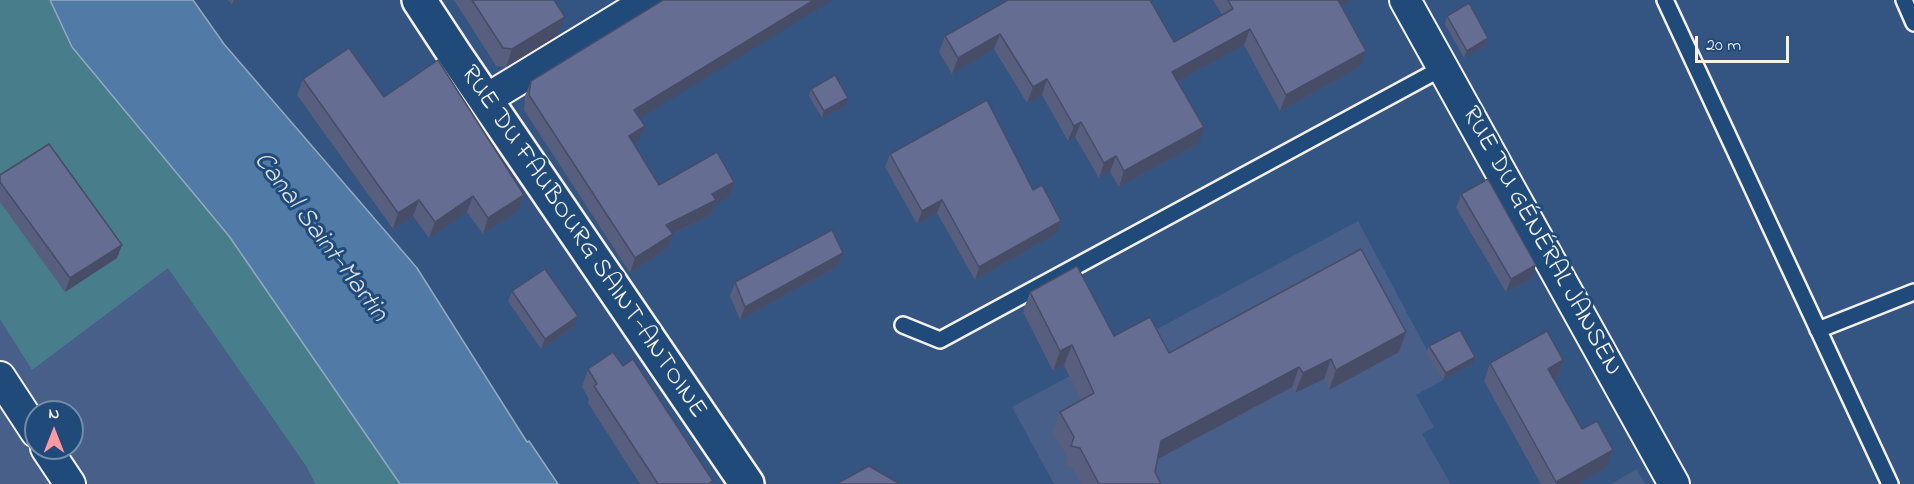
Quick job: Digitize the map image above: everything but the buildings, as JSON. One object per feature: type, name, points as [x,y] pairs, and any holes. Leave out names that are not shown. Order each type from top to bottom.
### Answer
[{"type":"street","name":"RUE DU FAUBOURG SAINT-ANTOINE","points":[[419,0],[747,484]]},
{"type":"street","points":[[485,100],[649,0]]},
{"type":"street","name":"RUE DU GÉNÉRAL JANSEN","points":[[1405,0],[1674,484]]},
{"type":"street","points":[[0,377],[24,414]]},
{"type":"street","points":[[54,460],[70,484]]},
{"type":"lane","points":[[1665,0],[1890,484]]},
{"type":"lane","points":[[1904,0],[1914,23]]},
{"type":"lane","points":[[903,325],[940,340],[1444,67]]},
{"type":"lane","points":[[1818,330],[1914,292]]},
{"type":"shaded area","points":[[0,24],[306,466],[315,484],[0,484]]},
{"type":"shaded area","points":[[1358,221],[1443,380],[1416,395],[1434,427],[1422,434],[1451,484],[1054,484],[1012,407]]},
{"type":"shaded area","points":[[1637,469],[1645,484],[1611,484]]},
{"type":"green space","points":[[0,0],[50,0],[72,47],[229,236],[400,484],[315,484],[306,466],[168,268],[32,370],[0,319]]},
{"type":"water","name":"Canal Saint-Martin","points":[[50,0],[193,0],[224,44],[417,268],[527,442],[529,441],[558,484],[400,484],[229,236],[72,47]]}]
